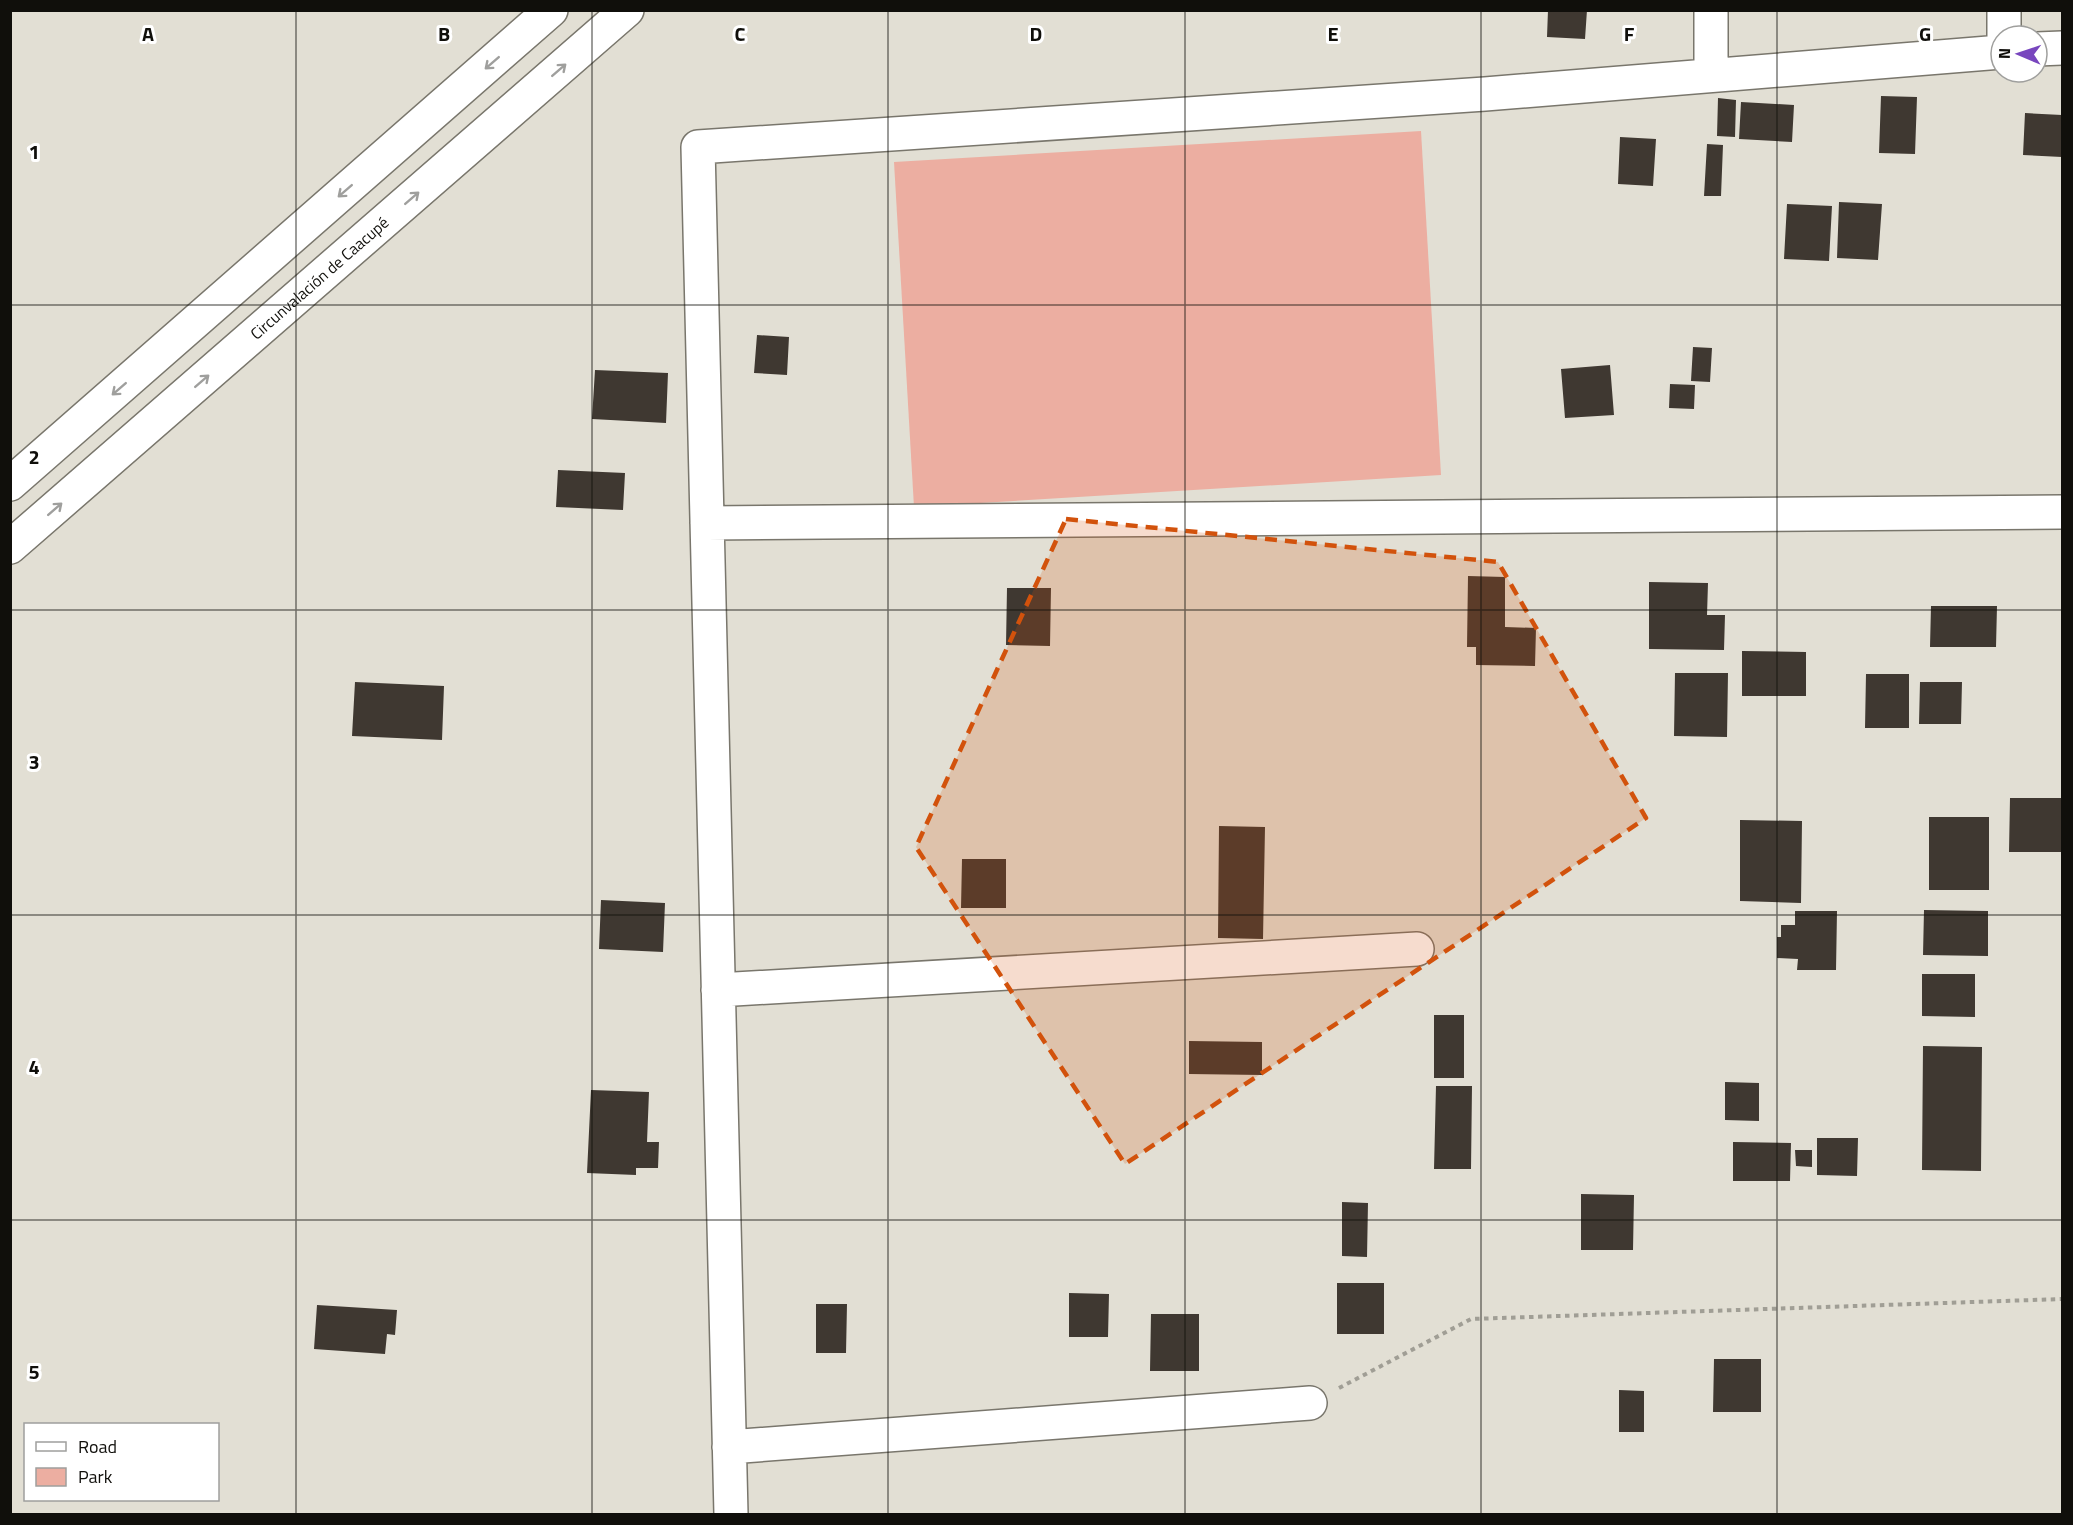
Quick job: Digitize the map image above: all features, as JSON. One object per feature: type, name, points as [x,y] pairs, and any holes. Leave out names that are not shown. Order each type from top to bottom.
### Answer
[{"type":"main road","points":[[10,484],[551,10]]},
{"type":"main road","name":"Circunvalación de Caacupé","points":[[10,547],[627,10]]},
{"type":"main road","points":[[1711,75],[1712,10]]},
{"type":"main road","points":[[731,1515],[698,147],[1485,94],[1989,53]]},
{"type":"main road","points":[[707,523],[2062,512]]},
{"type":"main road","points":[[718,990],[1416,950]]},
{"type":"main road","points":[[729,1447],[1310,1403]]},
{"type":"path","points":[[1310,1403],[1471,1319],[2062,1299]]},
{"type":"highlighted area","points":[[1066,519],[1498,562],[1646,818],[1125,1164],[916,847]]},
{"type":"green space","points":[[1421,131],[1441,475],[914,507],[894,162]]},
{"type":"building","points":[[1548,10],[1587,10],[1585,39],[1547,37]]},
{"type":"building","points":[[1881,96],[1917,97],[1915,154],[1879,153]]},
{"type":"building","points":[[1718,98],[1736,100],[1735,137],[1717,136]]},
{"type":"building","points":[[1741,102],[1794,105],[1792,142],[1739,139]]},
{"type":"building","points":[[2025,113],[2062,115],[2062,157],[2023,155]]},
{"type":"building","points":[[1620,137],[1656,139],[1653,186],[1618,184]]},
{"type":"building","points":[[1707,144],[1723,145],[1721,196],[1704,196]]},
{"type":"building","points":[[1839,202],[1882,204],[1878,260],[1837,258]]},
{"type":"building","points":[[1787,204],[1832,206],[1829,261],[1784,259]]},
{"type":"building","points":[[757,335],[789,337],[787,375],[754,373]]},
{"type":"building","points":[[1693,347],[1712,348],[1710,382],[1691,381]]},
{"type":"building","points":[[1610,365],[1614,415],[1565,418],[1561,369]]},
{"type":"building","points":[[595,370],[668,373],[666,423],[592,419]]},
{"type":"building","points":[[1670,384],[1695,385],[1694,409],[1669,408]]},
{"type":"building","points":[[558,470],[625,473],[623,510],[556,507]]},
{"type":"building","points":[[1468,576],[1505,577],[1505,627],[1536,628],[1535,666],[1476,665],[1476,647],[1467,647]]},
{"type":"building","points":[[1649,582],[1708,583],[1707,615],[1725,615],[1724,650],[1649,649]]},
{"type":"building","points":[[1007,588],[1051,588],[1050,646],[1006,645]]},
{"type":"building","points":[[1931,606],[1997,606],[1996,647],[1930,647]]},
{"type":"building","points":[[1742,651],[1806,652],[1806,696],[1742,696]]},
{"type":"building","points":[[1675,673],[1728,673],[1727,737],[1674,736]]},
{"type":"building","points":[[1866,674],[1909,674],[1909,728],[1865,728]]},
{"type":"building","points":[[355,682],[444,686],[442,740],[352,736]]},
{"type":"building","points":[[1920,682],[1962,682],[1961,724],[1919,724]]},
{"type":"building","points":[[2010,798],[2062,798],[2062,852],[2009,852]]},
{"type":"building","points":[[1929,817],[1989,817],[1989,890],[1929,890]]},
{"type":"building","points":[[1740,820],[1802,821],[1801,903],[1740,901]]},
{"type":"building","points":[[1219,826],[1265,827],[1263,939],[1218,938]]},
{"type":"building","points":[[962,859],[1006,859],[1006,908],[961,908]]},
{"type":"building","points":[[601,900],[665,903],[663,952],[599,949]]},
{"type":"building","points":[[1924,910],[1988,911],[1988,956],[1923,955]]},
{"type":"building","points":[[1795,911],[1837,911],[1836,970],[1797,970],[1798,959],[1777,958],[1777,937],[1781,937],[1781,925],[1795,925]]},
{"type":"building","points":[[1922,974],[1975,974],[1975,1017],[1922,1016]]},
{"type":"building","points":[[1434,1015],[1464,1015],[1464,1078],[1434,1078]]},
{"type":"building","points":[[1189,1041],[1262,1042],[1262,1075],[1189,1074]]},
{"type":"building","points":[[1923,1046],[1982,1047],[1981,1171],[1922,1170]]},
{"type":"building","points":[[1725,1082],[1759,1083],[1759,1121],[1725,1120]]},
{"type":"building","points":[[1436,1086],[1472,1086],[1471,1169],[1434,1169]]},
{"type":"building","points":[[591,1090],[649,1092],[647,1142],[659,1142],[658,1168],[636,1168],[636,1175],[587,1173]]},
{"type":"building","points":[[1817,1138],[1858,1138],[1857,1176],[1817,1175]]},
{"type":"building","points":[[1733,1142],[1791,1143],[1790,1181],[1733,1181]]},
{"type":"building","points":[[1795,1150],[1812,1150],[1812,1167],[1796,1166]]},
{"type":"building","points":[[1581,1194],[1634,1195],[1633,1250],[1581,1250]]},
{"type":"building","points":[[1342,1202],[1368,1203],[1367,1257],[1342,1256]]},
{"type":"building","points":[[1337,1283],[1384,1283],[1384,1334],[1337,1334]]},
{"type":"building","points":[[1069,1293],[1109,1294],[1108,1337],[1069,1337]]},
{"type":"building","points":[[816,1304],[847,1304],[846,1353],[816,1353]]},
{"type":"building","points":[[317,1305],[397,1310],[395,1335],[387,1334],[385,1354],[314,1349]]},
{"type":"building","points":[[1151,1314],[1199,1314],[1199,1371],[1150,1371]]},
{"type":"building","points":[[1714,1359],[1761,1359],[1761,1412],[1713,1412]]},
{"type":"building","points":[[1619,1390],[1644,1391],[1644,1432],[1619,1432]]}]
